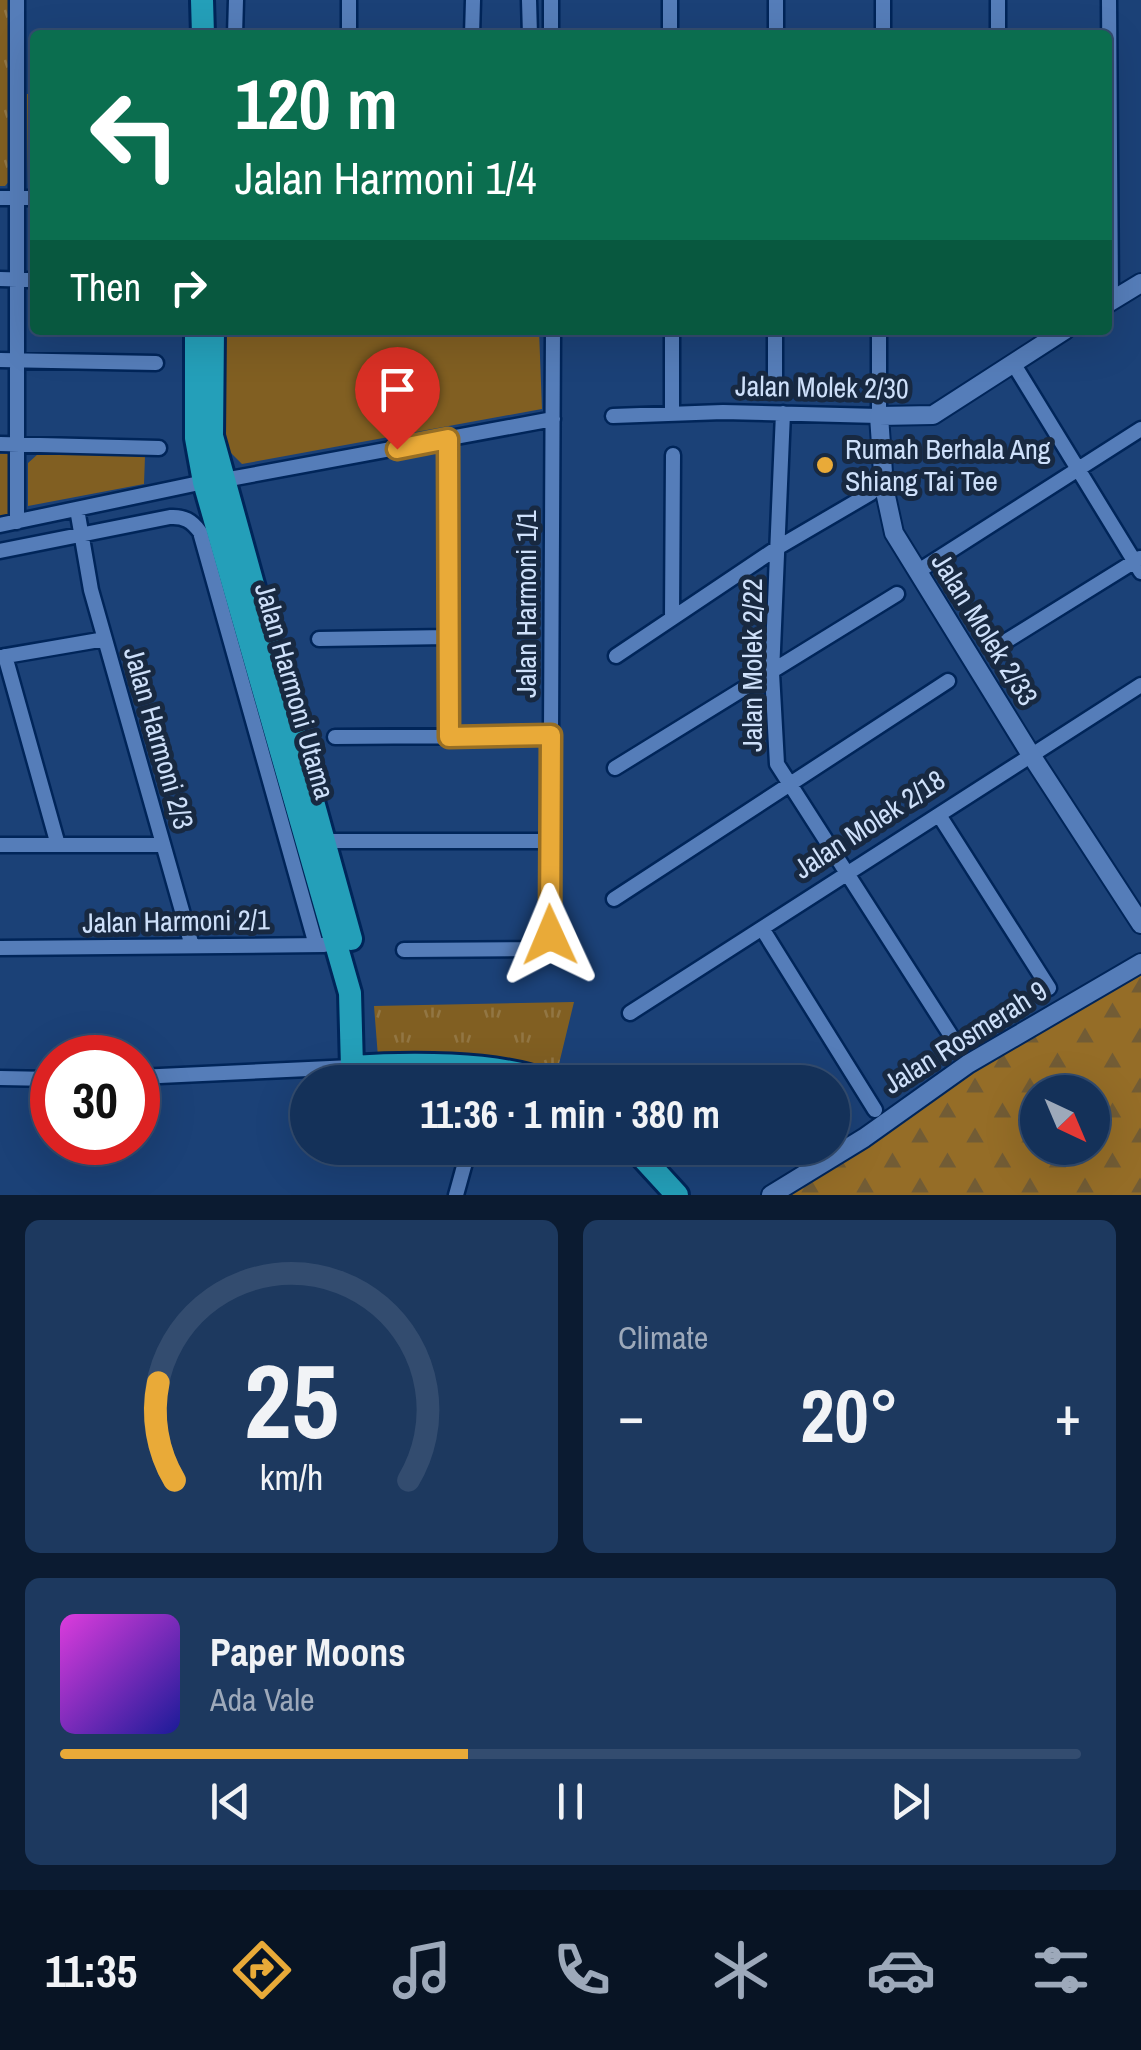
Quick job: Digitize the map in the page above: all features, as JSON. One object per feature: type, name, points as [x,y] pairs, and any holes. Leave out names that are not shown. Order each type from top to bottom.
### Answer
[{"type":"main road","points":[[202,0],[203,30]]},
{"type":"main road","points":[[214,30],[215,0]]},
{"type":"main road","name":"Jalan Harmoni Utama","points":[[196,335],[196,438],[214,481],[323,841],[335,945]]},
{"type":"main road","name":"Jalan Harmoni Utama","points":[[213,335],[214,481],[335,945],[362,993],[360,1065]]},
{"type":"main road","points":[[650,1165],[677,1195]]},
{"type":"street","points":[[17,0],[18,522]]},
{"type":"street","points":[[235,30],[236,0]]},
{"type":"street","points":[[349,0],[349,30]]},
{"type":"street","points":[[472,0],[472,30]]},
{"type":"street","points":[[530,0],[530,30]]},
{"type":"street","points":[[551,0],[551,30]]},
{"type":"street","points":[[670,0],[670,30]]},
{"type":"street","points":[[776,0],[776,30]]},
{"type":"street","points":[[883,0],[883,30]]},
{"type":"street","points":[[998,0],[998,30]]},
{"type":"street","points":[[1110,0],[1110,30]]},
{"type":"street","points":[[0,198],[30,198]]},
{"type":"street","points":[[0,280],[30,280]]},
{"type":"street","points":[[1112,300],[1141,283]]},
{"type":"street","name":"Jalan Harmoni 1/1","points":[[404,950],[538,948],[546,944],[550,935],[552,335]]},
{"type":"street","points":[[672,335],[672,413]]},
{"type":"street","points":[[774,335],[775,385]]},
{"type":"street","name":"Jalan Molek 2/33","points":[[880,335],[879,416],[884,487],[894,533],[1141,924]]},
{"type":"street","name":"Jalan Molek 2/30","points":[[614,416],[933,415],[1057,335]]},
{"type":"street","points":[[0,360],[156,364]]},
{"type":"street","points":[[1003,643],[1139,564],[1013,363]]},
{"type":"street","name":"Jalan Molek 2/22","points":[[783,413],[772,673],[774,750],[788,786],[957,1045]]},
{"type":"street","points":[[0,525],[214,481],[553,420]]},
{"type":"street","points":[[917,572],[1141,429]]},
{"type":"street","points":[[448,439],[449,737]]},
{"type":"street","points":[[0,444],[159,448]]},
{"type":"street","points":[[672,455],[672,618]]},
{"type":"street","points":[[616,656],[778,548],[871,494]]},
{"type":"street","name":"Jalan Harmoni 2/3","points":[[74,510],[105,639],[192,946]]},
{"type":"street","points":[[0,550],[179,517],[200,532],[335,945]]},
{"type":"street","points":[[615,768],[897,594]]},
{"type":"street","points":[[319,639],[448,637]]},
{"type":"street","points":[[58,844],[2,657],[105,639]]},
{"type":"street","points":[[614,899],[948,680]]},
{"type":"street","name":"Jalan Molek 2/18","points":[[630,1013],[1141,685]]},
{"type":"street","points":[[335,736],[551,735]]},
{"type":"street","points":[[939,815],[1048,988]]},
{"type":"street","points":[[323,841],[549,841]]},
{"type":"street","points":[[0,844],[163,845]]},
{"type":"street","points":[[763,930],[876,1110]]},
{"type":"street","name":"Jalan Harmoni 2/1","points":[[0,948],[335,945]]},
{"type":"street","name":"Jalan Rosmerah 9","points":[[771,1195],[864,1138],[968,1064],[1141,963]]},
{"type":"street","points":[[160,1076],[290,1069]]},
{"type":"street","points":[[0,1078],[30,1079]]},
{"type":"street","points":[[456,1195],[464,1165]]},
{"type":"green space","points":[[0,0],[10,0],[12,178],[5,186],[0,186]]},
{"type":"green space","points":[[27,94],[30,94],[30,186]]},
{"type":"green space","points":[[223,335],[539,335],[542,409],[242,464],[226,448]]},
{"type":"green space","points":[[0,454],[8,454],[10,519],[0,521]]},
{"type":"green space","points":[[38,454],[145,456],[144,484],[28,506],[28,463]]},
{"type":"green space","points":[[1141,967],[1141,1195],[784,1195],[830,1165],[850,1165],[850,1152],[1038,1028]]},
{"type":"green space","points":[[574,1002],[559,1065],[378,1057],[374,1006]]},
{"type":"place","name":"Rumah Berhala Ang Shiang Tai Tee","points":[[825,465]]},
{"type":"route","points":[[397,449],[448,439],[449,737],[551,735],[550,935]]}]
